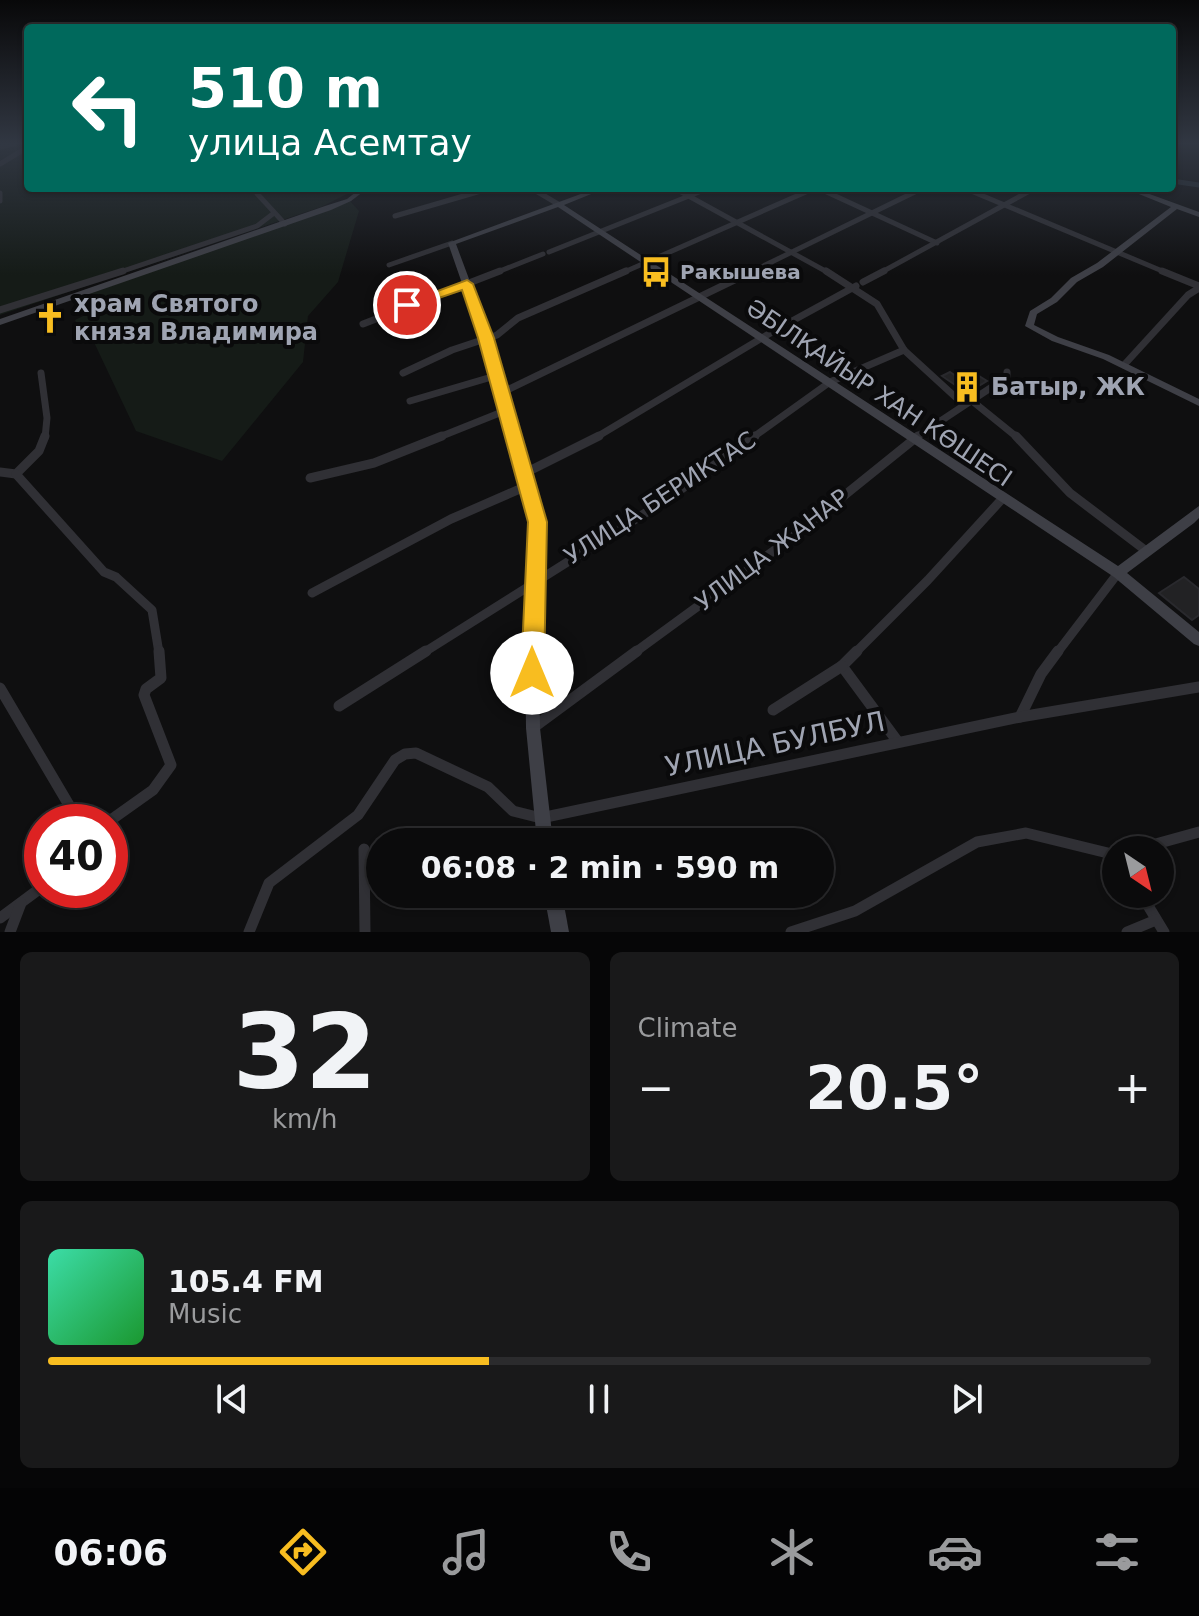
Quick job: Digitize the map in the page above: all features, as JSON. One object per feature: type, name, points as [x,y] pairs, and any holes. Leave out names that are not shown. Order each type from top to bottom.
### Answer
[{"type":"street","points":[[256,192],[285,224]]},
{"type":"street","points":[[0,322],[285,224],[349,200],[360,192]]},
{"type":"street","points":[[395,216],[477,192]]},
{"type":"street","name":"ӘБІЛҚАЙЫР ХАН КӨШЕСІ","points":[[538,192],[1118,573],[1199,640]]},
{"type":"street","points":[[389,265],[592,192]]},
{"type":"street","points":[[681,192],[856,285],[877,304],[904,350],[967,402],[1010,430],[1070,493],[1145,550]]},
{"type":"street","points":[[363,324],[698,192]]},
{"type":"street","points":[[403,373],[503,332],[518,318],[643,261],[807,192]]},
{"type":"street","points":[[825,192],[937,243]]},
{"type":"street","points":[[501,393],[915,192]]},
{"type":"street","points":[[974,192],[1199,287]]},
{"type":"street","points":[[312,593],[527,479],[760,337],[1028,192]]},
{"type":"street","points":[[1137,192],[1199,215]]},
{"type":"street","points":[[0,193],[0,201]]},
{"type":"street","points":[[1176,207],[1033,313],[1029,326],[1124,365],[1199,403]]},
{"type":"street","points":[[0,310],[257,226],[274,213]]},
{"type":"street","points":[[452,243],[486,338],[537,522],[532,645],[533,728],[543,828]]},
{"type":"street","points":[[1124,365],[1199,287]]},
{"type":"street","name":"УЛИЦА БЕРИКТАС","points":[[339,706],[536,579],[666,500],[830,382],[904,350]]},
{"type":"street","name":"УЛИЦА ЖАНАР","points":[[533,728],[794,536],[914,439],[1007,377],[1007,372]]},
{"type":"street","points":[[16,474],[37,458],[46,440],[41,373]]},
{"type":"street","points":[[410,401],[495,376]]},
{"type":"street","points":[[310,478],[338,474],[374,463],[507,410]]},
{"type":"street","points":[[0,472],[16,474],[104,572],[116,577],[152,610],[153,632],[163,670],[161,678],[146,689],[144,695],[171,765],[169,774],[161,783],[128,807]]},
{"type":"street","points":[[773,710],[842,666],[928,580],[1002,499]]},
{"type":"street","points":[[1020,717],[1041,674],[1118,573],[1145,550],[1180,529],[1199,511]]},
{"type":"street","points":[[842,666],[898,742]]},
{"type":"street","name":"УЛИЦА БУЛБУЛ","points":[[541,818],[1020,717],[1199,687]]},
{"type":"street","points":[[0,688],[68,804]]},
{"type":"street","points":[[249,932],[269,883],[358,815],[395,760],[405,754],[416,753],[474,780],[488,787],[513,811],[541,818]]},
{"type":"street","points":[[1174,839],[1199,832]]},
{"type":"street","points":[[791,932],[855,911],[977,842],[1026,833],[1102,852]]},
{"type":"street","points":[[364,849],[365,932]]},
{"type":"street","points":[[0,918],[22,902]]},
{"type":"street","points":[[10,932],[22,902]]},
{"type":"street","points":[[556,908],[560,932]]},
{"type":"street","points":[[1149,908],[1164,932]]},
{"type":"street","points":[[1127,932],[1156,920]]},
{"type":"shaded area","points":[[0,187],[24,187],[24,192],[351,192],[321,207],[0,315]]},
{"type":"shaded area","points":[[349,200],[359,211],[338,282],[308,316],[303,362],[222,461],[136,431],[91,336],[82,338],[75,320],[93,311],[86,295]]},
{"type":"building","name":"Батыр, ЖК","points":[[950,372],[962,380],[974,373],[987,381],[967,393],[942,376]]},
{"type":"building","points":[[1184,577],[1199,589],[1199,615],[1192,620],[1159,593]]},
{"type":"place","name":"Ракышева","points":[[656,272]]},
{"type":"place","name":"храм Святого князя Владимира","points":[[50,318]]},
{"type":"place","name":"Батыр, ЖК","points":[[967,387]]},
{"type":"route","points":[[407,305],[467,284],[486,338],[537,522],[532,673]]}]
